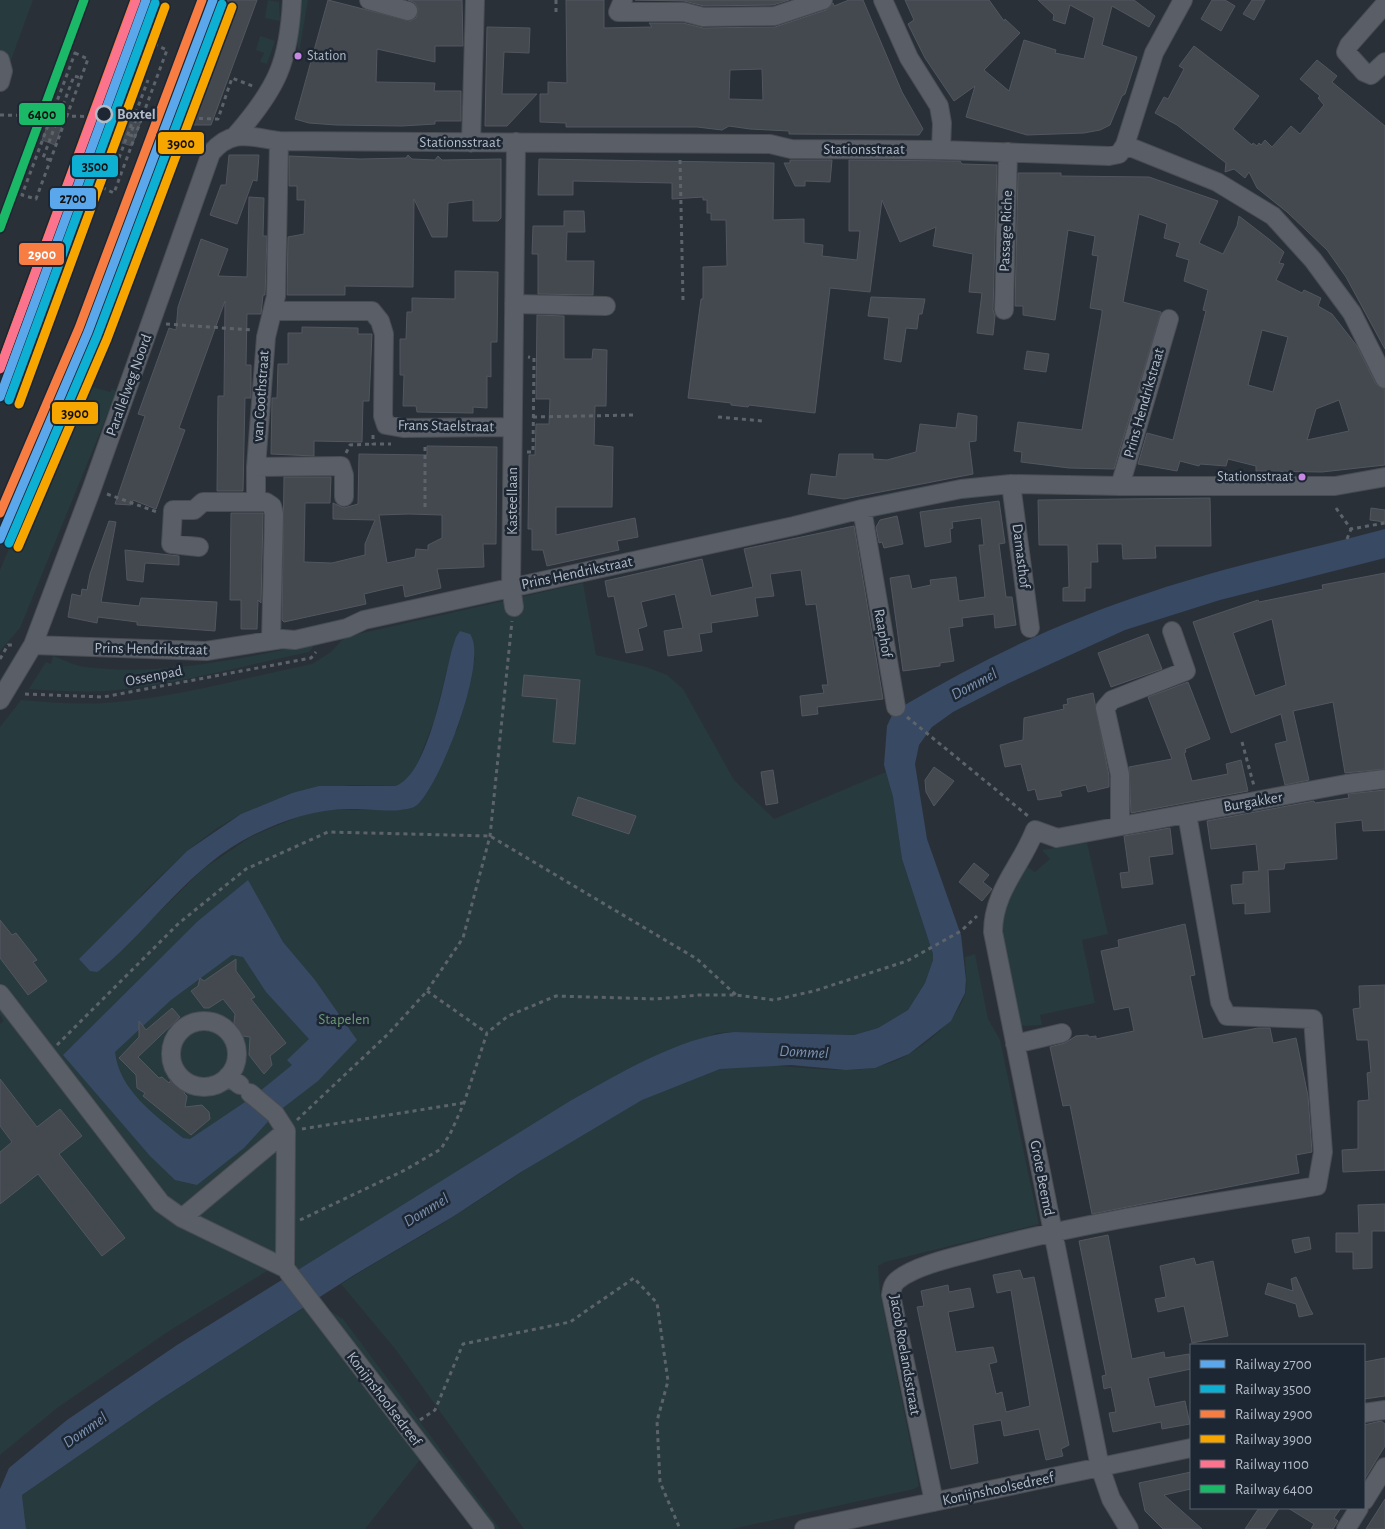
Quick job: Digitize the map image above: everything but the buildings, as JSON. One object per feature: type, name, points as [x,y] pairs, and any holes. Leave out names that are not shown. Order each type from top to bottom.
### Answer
[{"type":"street","name":"Parallelweg Noord","points":[[0,700],[33,646],[92,488],[211,153],[226,138],[236,135],[268,94],[286,54],[292,0]]},
{"type":"street","points":[[369,0],[408,11]]},
{"type":"street","points":[[471,143],[475,0]]},
{"type":"street","points":[[620,6],[684,12],[703,17],[776,16],[823,0]]},
{"type":"street","points":[[883,0],[909,58],[939,106],[942,123],[940,150]]},
{"type":"street","points":[[1182,0],[1154,53],[1125,145],[1217,182],[1273,216],[1313,260],[1352,313],[1385,379]]},
{"type":"street","points":[[1385,4],[1349,45],[1346,52],[1364,72],[1371,75],[1385,62]]},
{"type":"street","points":[[0,60],[3,69],[0,82]]},
{"type":"street","name":"Stationsstraat","points":[[236,135],[279,141],[770,144],[801,149],[940,150],[1109,156],[1119,154],[1125,145]]},
{"type":"street","name":"van Coothstraat","points":[[256,502],[256,467],[268,331],[276,296],[279,141]]},
{"type":"street","name":"Kasteellaan","points":[[514,607],[511,586],[516,142]]},
{"type":"street","name":"Passage Riche","points":[[1004,310],[1008,152]]},
{"type":"street","points":[[514,304],[606,306]]},
{"type":"street","name":"Frans Staelstraat","points":[[273,311],[372,311],[380,321],[384,334],[383,416],[386,425],[403,428],[425,428],[512,422]]},
{"type":"street","name":"Prins Hendrikstraat","points":[[1120,486],[1168,319]]},
{"type":"street","points":[[256,467],[340,466],[344,475],[344,497]]},
{"type":"street","name":"Prins Hendrikstraat","points":[[33,646],[206,651],[271,641],[296,640],[333,632],[364,620],[511,586],[961,489],[1011,484],[1335,486],[1385,477]]},
{"type":"street","name":"Damasthof","points":[[1011,484],[1030,628]]},
{"type":"street","points":[[199,547],[171,544],[173,510],[194,510],[203,502],[266,502],[272,506],[274,514],[271,641]]},
{"type":"street","name":"Raaphof","points":[[862,509],[896,707]]},
{"type":"street","points":[[1120,826],[1120,776],[1105,708],[1112,700],[1186,671],[1172,631]]},
{"type":"street","name":"Burgakker","points":[[1035,830],[1057,838],[1346,784],[1385,780]]},
{"type":"street","points":[[1052,1233],[1077,1226],[1317,1186],[1323,1152],[1313,1019],[1227,1016],[1220,1002],[1187,814]]},
{"type":"street","name":"Grote Beemd","points":[[1035,830],[1001,892],[993,916],[993,932],[1100,1467],[1111,1499],[1129,1529]]},
{"type":"street","points":[[2,1003],[47,1054],[161,1203],[182,1218],[285,1268],[286,1131],[275,1114],[243,1088]]},
{"type":"street","points":[[1015,1044],[1062,1033]]},
{"type":"street","points":[[182,1218],[286,1131]]},
{"type":"street","name":"Jacob Roelandsstraat","points":[[934,1502],[891,1295],[892,1286],[904,1276],[950,1259],[1052,1233]]},
{"type":"street","name":"Konijnshoolsedreef","points":[[285,1268],[485,1529]]},
{"type":"street","points":[[1365,1413],[1385,1410]]},
{"type":"street","name":"Konijnshoolsedreef","points":[[804,1529],[1190,1448]]},
{"type":"street","points":[[1365,1499],[1385,1467]]},
{"type":"street","points":[[1346,1529],[1358,1509]]},
{"type":"path","points":[[556,0],[556,14]]},
{"type":"path","points":[[154,44],[167,50],[114,192],[101,187],[141,78],[154,44]]},
{"type":"path","points":[[76,54],[88,59],[81,78],[36,199],[22,195],[76,54]]},
{"type":"path","points":[[68,73],[81,78]]},
{"type":"path","points":[[58,136],[54,135],[74,76]]},
{"type":"path","points":[[141,78],[155,83]]},
{"type":"path","points":[[0,115],[218,119],[232,78]]},
{"type":"path","points":[[133,136],[130,135],[148,80]]},
{"type":"path","points":[[43,158],[60,116]]},
{"type":"path","points":[[119,158],[136,116]]},
{"type":"path","points":[[183,137],[190,119]]},
{"type":"path","points":[[680,144],[683,300]]},
{"type":"path","points":[[37,155],[50,160]]},
{"type":"path","points":[[112,156],[126,161]]},
{"type":"path","points":[[151,323],[268,331]]},
{"type":"path","points":[[512,422],[633,415]]},
{"type":"path","points":[[718,417],[763,421]]},
{"type":"path","points":[[425,428],[425,507]]},
{"type":"path","points":[[340,466],[350,445],[373,444]]},
{"type":"path","points":[[92,488],[172,518]]},
{"type":"path","points":[[1336,508],[1352,529]]},
{"type":"path","points":[[1352,529],[1385,524]]},
{"type":"path","points":[[1347,539],[1352,529]]},
{"type":"path","points":[[286,1131],[389,1033],[427,991],[463,938],[490,836],[514,607]]},
{"type":"path","name":"Ossenpad","points":[[25,694],[103,697],[311,658],[333,632]]},
{"type":"path","points":[[0,659],[3,655]]},
{"type":"path","points":[[896,707],[1030,818],[1035,830]]},
{"type":"path","points":[[1242,742],[1257,802]]},
{"type":"path","points":[[47,1054],[179,923],[246,869],[328,832],[490,836],[697,959],[736,996]]},
{"type":"path","points":[[286,1227],[405,1170],[441,1149],[464,1103],[487,1033],[508,1016],[556,996],[656,999],[700,995],[774,1000],[814,991],[907,961],[930,950],[961,931]]},
{"type":"path","points":[[427,991],[487,1033]]},
{"type":"path","points":[[286,1131],[464,1103]]},
{"type":"path","points":[[406,1428],[436,1410],[463,1344],[570,1322],[634,1278],[657,1303],[668,1381],[657,1420],[660,1482],[680,1529]]},
{"type":"green space","points":[[0,0],[33,0],[8,68],[0,51]]},
{"type":"green space","points":[[268,0],[279,2],[280,21],[265,18]]},
{"type":"green space","points":[[299,0],[308,0],[299,53],[295,34]]},
{"type":"green space","points":[[260,36],[275,41],[267,64],[260,62],[264,53],[256,50]]},
{"type":"green space","points":[[79,383],[110,392],[112,389],[117,391],[20,628],[0,651],[0,570]]},
{"type":"green space","name":"Stapelen","points":[[583,583],[596,655],[646,667],[667,675],[683,689],[734,780],[774,819],[886,772],[893,797],[902,859],[933,954],[933,960],[925,983],[908,1010],[878,1028],[854,1035],[716,1033],[490,1152],[284,1279],[267,1271],[169,1331],[57,1408],[0,1455],[0,1024],[4,1021],[0,1015],[0,727],[21,700],[105,703],[190,691],[312,664],[331,652],[345,637]],"holes":[[[452,649],[475,657],[458,728],[405,810],[322,810],[300,816],[252,836],[203,869],[100,970],[142,894],[187,851],[216,829],[241,814],[292,793],[351,785],[395,786],[406,781],[417,765],[434,721]]]},
{"type":"green space","points":[[316,643],[309,652],[141,687],[95,691],[29,689],[46,662],[51,664],[53,656],[82,666],[143,670],[231,660]]},
{"type":"green space","points":[[1087,843],[1108,934],[1082,940],[1095,1003],[1040,1015],[1042,1025],[1020,1026],[1002,935],[1001,919],[1003,911],[1027,867],[1035,872],[1050,859],[1042,850]]},
{"type":"green space","points":[[975,954],[988,1019],[1000,1040],[1039,1224],[885,1262],[878,1266],[880,1292],[919,1486],[914,1489],[732,1529],[524,1529],[396,1350],[341,1284],[440,1225],[597,1124],[657,1093],[688,1080],[716,1070],[744,1066],[841,1070],[865,1069],[888,1064],[909,1054],[934,1036],[950,1021],[956,1012],[966,990],[965,957]]},
{"type":"green space","points":[[314,1301],[343,1319],[500,1529],[484,1529],[427,1451],[365,1529],[26,1529],[22,1495],[161,1399]]},
{"type":"water","name":"Dommel","points":[[1385,529],[1385,558],[1220,600],[1125,630],[1009,683],[953,712],[932,727],[919,745],[915,764],[927,839],[961,935],[966,980],[965,993],[951,1021],[909,1054],[875,1068],[846,1070],[791,1065],[720,1069],[642,1100],[521,1172],[454,1216],[354,1275],[161,1399],[22,1495],[26,1529],[0,1529],[0,1489],[9,1468],[67,1420],[177,1345],[570,1101],[650,1058],[692,1041],[713,1035],[734,1032],[854,1035],[878,1028],[908,1010],[925,983],[933,960],[933,954],[902,859],[893,797],[884,765],[887,726],[892,715],[903,706],[963,672],[1024,642],[1119,603],[1209,574]]},
{"type":"water","points":[[460,631],[470,634],[474,648],[473,668],[468,694],[449,749],[438,773],[427,793],[417,805],[404,810],[350,809],[312,813],[288,820],[253,835],[230,848],[210,863],[100,970],[97,972],[90,971],[79,959],[187,851],[241,814],[292,793],[319,786],[395,786],[407,778],[417,765],[433,725],[452,649]]},
{"type":"water","points":[[248,880],[283,942],[315,980],[357,1040],[318,1081],[275,1114],[244,1148],[197,1185],[175,1180],[150,1156],[63,1055],[198,921]],"holes":[[[232,955],[243,957],[266,992],[309,1039],[287,1060],[292,1065],[254,1096],[190,1139],[183,1138],[150,1111],[131,1090],[123,1078],[115,1052],[171,1000]]]},
{"type":"rail line","name":"6400","points":[[0,228],[84,0]]},
{"type":"rail line","name":"2900","points":[[0,368],[135,0]]},
{"type":"rail line","name":"1100","points":[[0,369],[136,0]]},
{"type":"rail line","name":"2700","points":[[0,397],[146,0]]},
{"type":"rail line","name":"2900","points":[[0,513],[79,328],[202,0]]},
{"type":"rail line","name":"2700","points":[[0,539],[88,332],[213,0]]},
{"type":"rail line","name":"3500","points":[[9,400],[155,3]]},
{"type":"rail line","name":"3500","points":[[9,543],[97,336],[222,4]]},
{"type":"rail line","name":"3900","points":[[19,404],[165,7]]},
{"type":"rail line","name":"3900","points":[[18,547],[107,339],[232,7]]},
{"type":"place","name":"Station","points":[[298,56]]},
{"type":"place","name":"Boxtel","points":[[104,114]]},
{"type":"place","name":"Stationsstraat","points":[[1302,477]]}]
